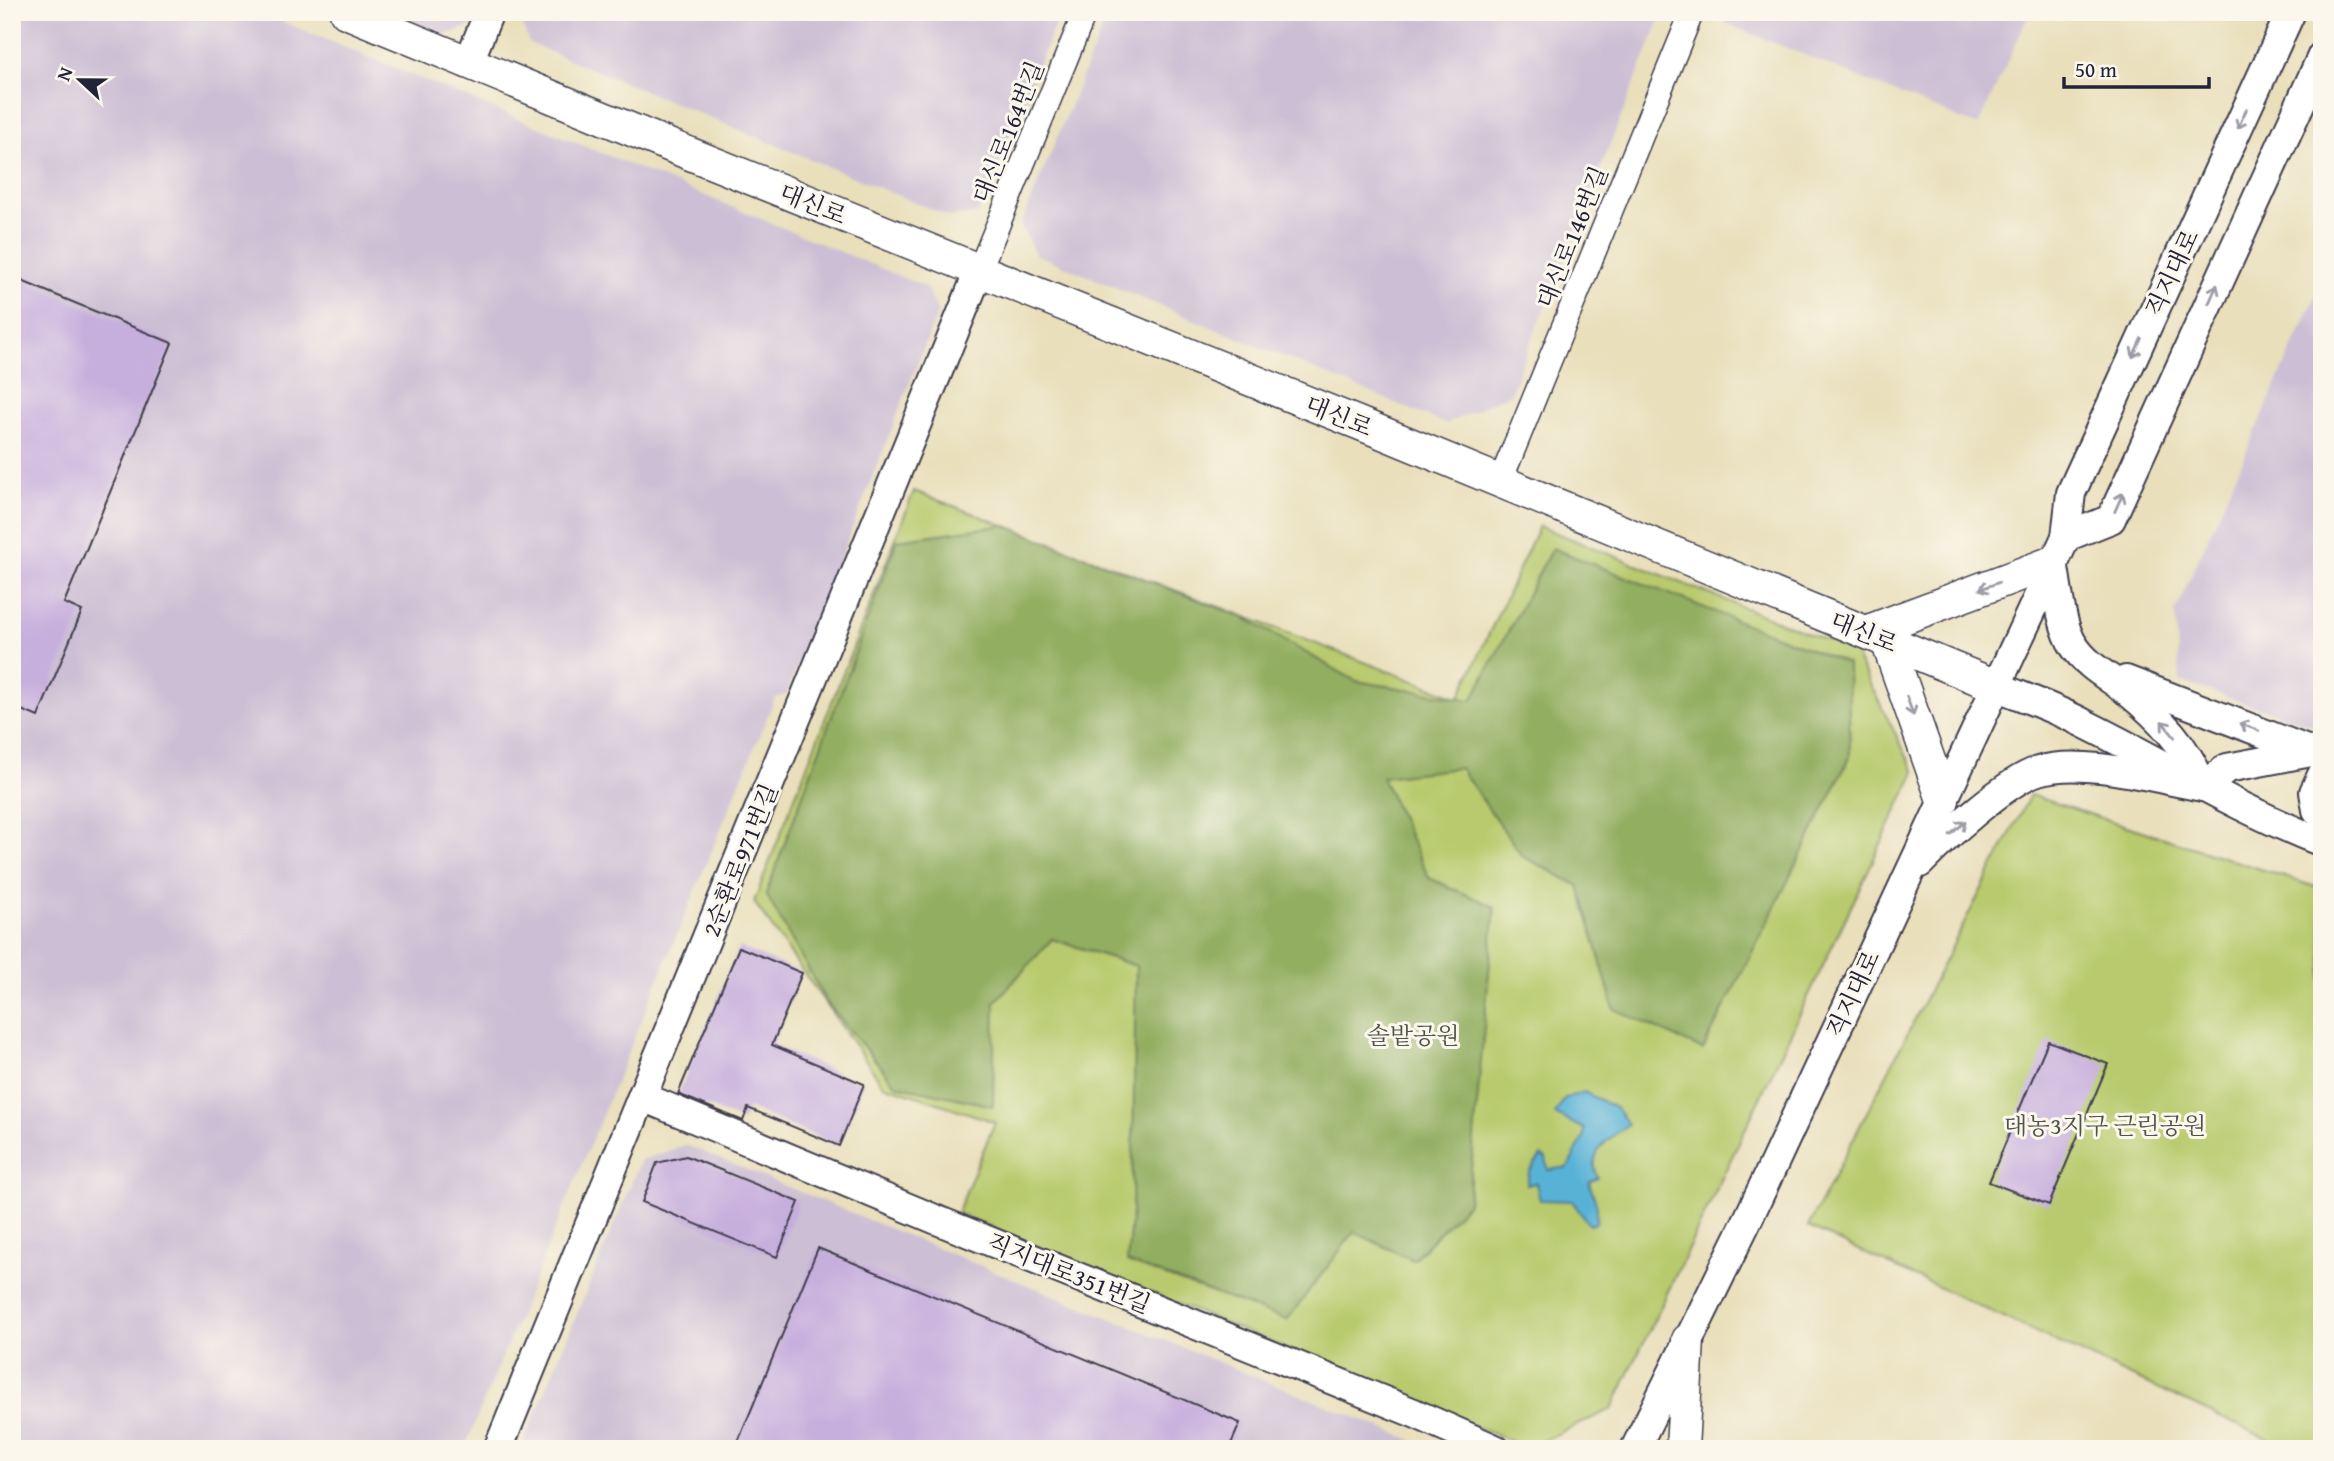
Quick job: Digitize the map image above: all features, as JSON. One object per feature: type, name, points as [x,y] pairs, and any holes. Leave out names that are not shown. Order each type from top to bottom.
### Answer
[{"type":"main road","name":"대신로","points":[[346,12],[1996,686]]},
{"type":"main road","points":[[1943,800],[1876,637],[2059,550]]},
{"type":"main road","points":[[1682,1449],[1688,1340]]},
{"type":"street","points":[[468,64],[489,12]]},
{"type":"street","name":"대신로164번길","points":[[979,271],[1085,12]]},
{"type":"street","name":"대신로146번길","points":[[1500,482],[1692,12]]},
{"type":"street","name":"직지대로","points":[[1635,1449],[1749,1217],[2059,550],[2071,493],[2291,12]]},
{"type":"street","name":"직지대로","points":[[2059,550],[2111,519],[2322,56]]},
{"type":"street","name":"2순환로971번길","points":[[498,1449],[979,271]]},
{"type":"street","points":[[2059,550],[2067,632],[2075,648],[2095,668],[2157,715],[2190,759],[2203,787]]},
{"type":"street","points":[[2095,668],[2319,759]]},
{"type":"street","name":"대신로","points":[[1996,686],[2083,723],[2203,787],[2286,828],[2322,842]]},
{"type":"street","points":[[1908,875],[1972,815],[2017,780],[2037,771],[2087,766],[2203,787],[2227,768],[2319,759]]},
{"type":"street","points":[[2319,759],[2314,792],[2317,810],[2322,814]]},
{"type":"street","name":"직지대로351번길","points":[[643,1097],[937,1220],[1414,1413],[1495,1449]]},
{"type":"shaded area","points":[[12,12],[259,12],[926,287],[938,312],[786,695],[775,698],[464,1449],[12,1449]]},
{"type":"shaded area","points":[[388,12],[476,12],[470,26],[444,35]]},
{"type":"shaded area","points":[[518,12],[1060,12],[978,213],[950,217],[529,43]]},
{"type":"shaded area","points":[[1109,12],[1663,12],[1510,394],[1446,424],[1035,254],[1021,225]]},
{"type":"shaded area","points":[[1730,12],[2030,12],[1978,126],[1725,23]]},
{"type":"shaded area","points":[[2322,282],[2322,720],[2310,725],[2180,681],[2175,612]]},
{"type":"shaded area","points":[[686,1145],[1434,1449],[521,1449],[641,1160]]},
{"type":"green space","name":"솔밭공원","points":[[914,491],[1459,698],[1539,526],[1853,651],[1915,772],[1612,1409],[1527,1448],[957,1213],[995,1122],[883,1085],[754,902]]},
{"type":"green space","name":"솔밭공원","points":[[1004,525],[1243,617],[1356,681],[1472,700],[1552,548],[1848,664],[1850,757],[1703,1050],[1614,1009],[1579,886],[1522,856],[1460,768],[1382,777],[1429,878],[1495,907],[1468,1203],[1413,1260],[1354,1232],[1287,1320],[1127,1262],[1132,1210],[1136,966],[1052,939],[995,1002],[993,1106],[896,1085],[827,1003],[766,894],[897,540]]},
{"type":"green space","name":"대농3지구 근린공원","points":[[2030,795],[2322,889],[2322,1449],[2289,1449],[1808,1227]]},
{"type":"water","points":[[1584,1092],[1616,1108],[1628,1124],[1601,1146],[1597,1153],[1595,1169],[1598,1178],[1589,1182],[1597,1206],[1596,1223],[1589,1225],[1572,1201],[1540,1200],[1536,1183],[1527,1185],[1529,1172],[1541,1156],[1546,1158],[1548,1170],[1568,1167],[1583,1138],[1584,1129],[1555,1114],[1565,1098]]},
{"type":"building","points":[[12,277],[172,343],[64,603],[82,611],[38,717],[12,706]]},
{"type":"building","points":[[739,947],[802,973],[772,1045],[864,1084],[839,1146],[748,1108],[743,1121],[678,1094]]},
{"type":"building","points":[[2048,1041],[2108,1064],[2049,1205],[1989,1182]]},
{"type":"building","points":[[686,1156],[799,1202],[777,1257],[642,1202],[657,1163]]},
{"type":"building","points":[[818,1248],[1240,1423],[1229,1449],[735,1449]]}]
